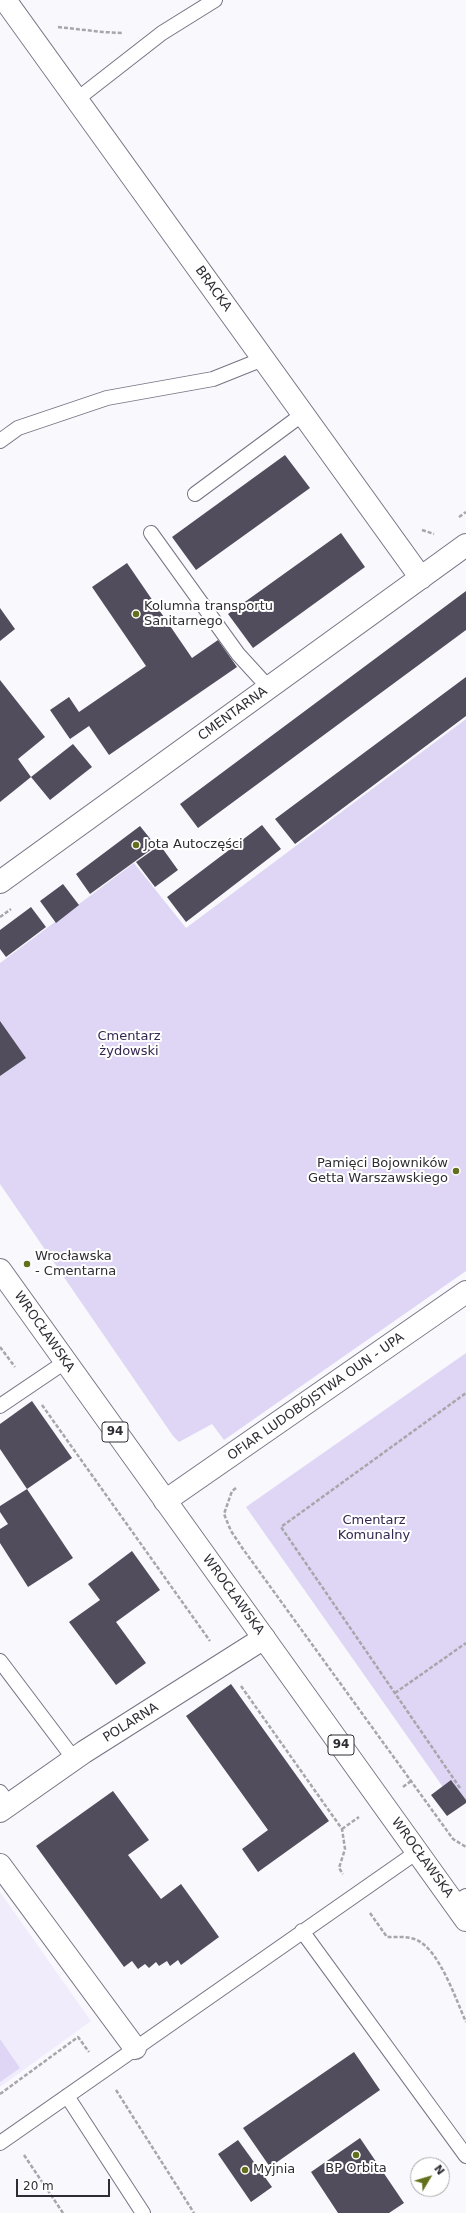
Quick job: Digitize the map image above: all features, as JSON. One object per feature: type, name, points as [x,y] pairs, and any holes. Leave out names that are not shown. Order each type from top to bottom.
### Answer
[{"type":"street","name":"BRACKA","points":[[5,0],[421,578]]},
{"type":"street","name":"CMENTARNA","points":[[0,882],[466,545]]},
{"type":"street","name":"WROCŁAWSKA","points":[[0,1270],[417,1852],[462,1906]]},
{"type":"street","name":"OFIAR LUDOBÓJSTWA OUN - UPA","points":[[165,1501],[466,1292]]},
{"type":"street","name":"POLARNA","points":[[3,1803],[264,1638]]},
{"type":"street","points":[[0,1865],[135,2048]]},
{"type":"lane","points":[[76,100],[162,33],[215,0]]},
{"type":"lane","points":[[0,441],[18,428],[107,398],[213,379],[263,359]]},
{"type":"lane","points":[[195,494],[303,414]]},
{"type":"lane","points":[[151,533],[238,654],[269,688]]},
{"type":"lane","points":[[0,1406],[65,1362]]},
{"type":"lane","points":[[0,1661],[74,1759]]},
{"type":"lane","points":[[0,2143],[417,1852]]},
{"type":"lane","points":[[302,1931],[466,2156]]},
{"type":"lane","points":[[67,2096],[137,2211]]},
{"type":"path","points":[[20,22],[103,32],[162,33]]},
{"type":"path","points":[[456,520],[466,512]]},
{"type":"path","points":[[420,529],[435,534],[440,532]]},
{"type":"path","points":[[0,1347],[226,1663],[342,1829],[345,1849],[339,1868],[387,1937],[403,1936],[417,1940],[430,1950],[466,2022]]},
{"type":"path","points":[[460,1788],[281,1528],[466,1393]]},
{"type":"path","points":[[226,1459],[242,1483],[232,1491],[224,1514],[231,1531],[453,1839],[466,1847]]},
{"type":"path","points":[[395,1693],[466,1644]]},
{"type":"path","points":[[0,2094],[78,2037],[103,2070],[194,2213]]},
{"type":"path","points":[[21,2152],[63,2213]]},
{"type":"shaded area","points":[[0,1892],[91,2021],[0,2087]]},
{"type":"green space","name":"Cmentarz żydowski","points":[[466,719],[466,1271],[224,1440],[212,1424],[179,1442],[173,1436],[0,1184],[0,963],[134,863],[186,928]]},
{"type":"green space","name":"Cmentarz Komunalny","points":[[466,1353],[466,1800],[457,1807],[246,1507]]},
{"type":"green space","points":[[0,2039],[20,2068],[0,2082]]},
{"type":"building","points":[[285,455],[310,488],[196,570],[172,537]]},
{"type":"building","points":[[341,533],[365,567],[253,648],[228,614]]},
{"type":"building","points":[[127,563],[192,658],[218,640],[237,667],[109,755],[89,726],[70,739],[50,710],[69,697],[79,712],[146,666],[92,587]]},
{"type":"building","points":[[466,591],[466,630],[198,828],[180,804]]},
{"type":"building","points":[[0,608],[15,629],[0,641]]},
{"type":"building","points":[[466,677],[466,716],[295,844],[275,819]]},
{"type":"building","points":[[0,680],[45,737],[18,759],[31,777],[0,802]]},
{"type":"building","points":[[73,744],[92,767],[50,800],[31,777]]},
{"type":"building","points":[[262,825],[281,849],[186,922],[167,897]]},
{"type":"building","points":[[140,826],[156,846],[90,894],[76,874]]},
{"type":"building","points":[[160,845],[178,870],[155,887],[136,862]]},
{"type":"building","points":[[63,884],[79,905],[56,923],[40,901]]},
{"type":"building","points":[[31,907],[46,927],[6,957],[0,949],[0,930]]},
{"type":"building","points":[[0,1021],[26,1058],[0,1076]]},
{"type":"building","points":[[32,1401],[72,1458],[27,1489],[0,1449],[0,1424]]},
{"type":"building","points":[[27,1489],[73,1558],[28,1587],[0,1543],[0,1529],[8,1524],[0,1512],[0,1506]]},
{"type":"building","points":[[132,1551],[160,1590],[116,1622],[146,1663],[116,1685],[69,1622],[100,1600],[88,1584]]},
{"type":"building","points":[[231,1684],[329,1821],[258,1872],[242,1849],[268,1830],[186,1716]]},
{"type":"building","points":[[451,1780],[466,1800],[466,1803],[447,1816],[431,1795]]},
{"type":"building","points":[[113,1791],[149,1840],[128,1855],[161,1899],[181,1884],[219,1937],[181,1965],[178,1960],[170,1966],[167,1961],[159,1966],[156,1962],[149,1968],[145,1964],[138,1969],[132,1961],[124,1967],[36,1846]]},
{"type":"building","points":[[354,2052],[380,2090],[270,2167],[243,2128]]},
{"type":"building","points":[[360,2138],[404,2203],[389,2213],[338,2213],[311,2172]]},
{"type":"building","name":"Myjnia","points":[[238,2140],[272,2187],[251,2202],[218,2154]]},
{"type":"place","name":"Kolumna transportu Sanitarnego","points":[[136,614]]},
{"type":"place","name":"Jota Autoczęści","points":[[136,845]]},
{"type":"place","name":"Pamięci Bojowników Getta Warszawskiego","points":[[456,1171]]},
{"type":"place","name":"Wrocławska - Cmentarna","points":[[27,1264]]},
{"type":"place","name":"BP Orbita","points":[[356,2155]]},
{"type":"place","name":"Myjnia","points":[[245,2170]]}]
